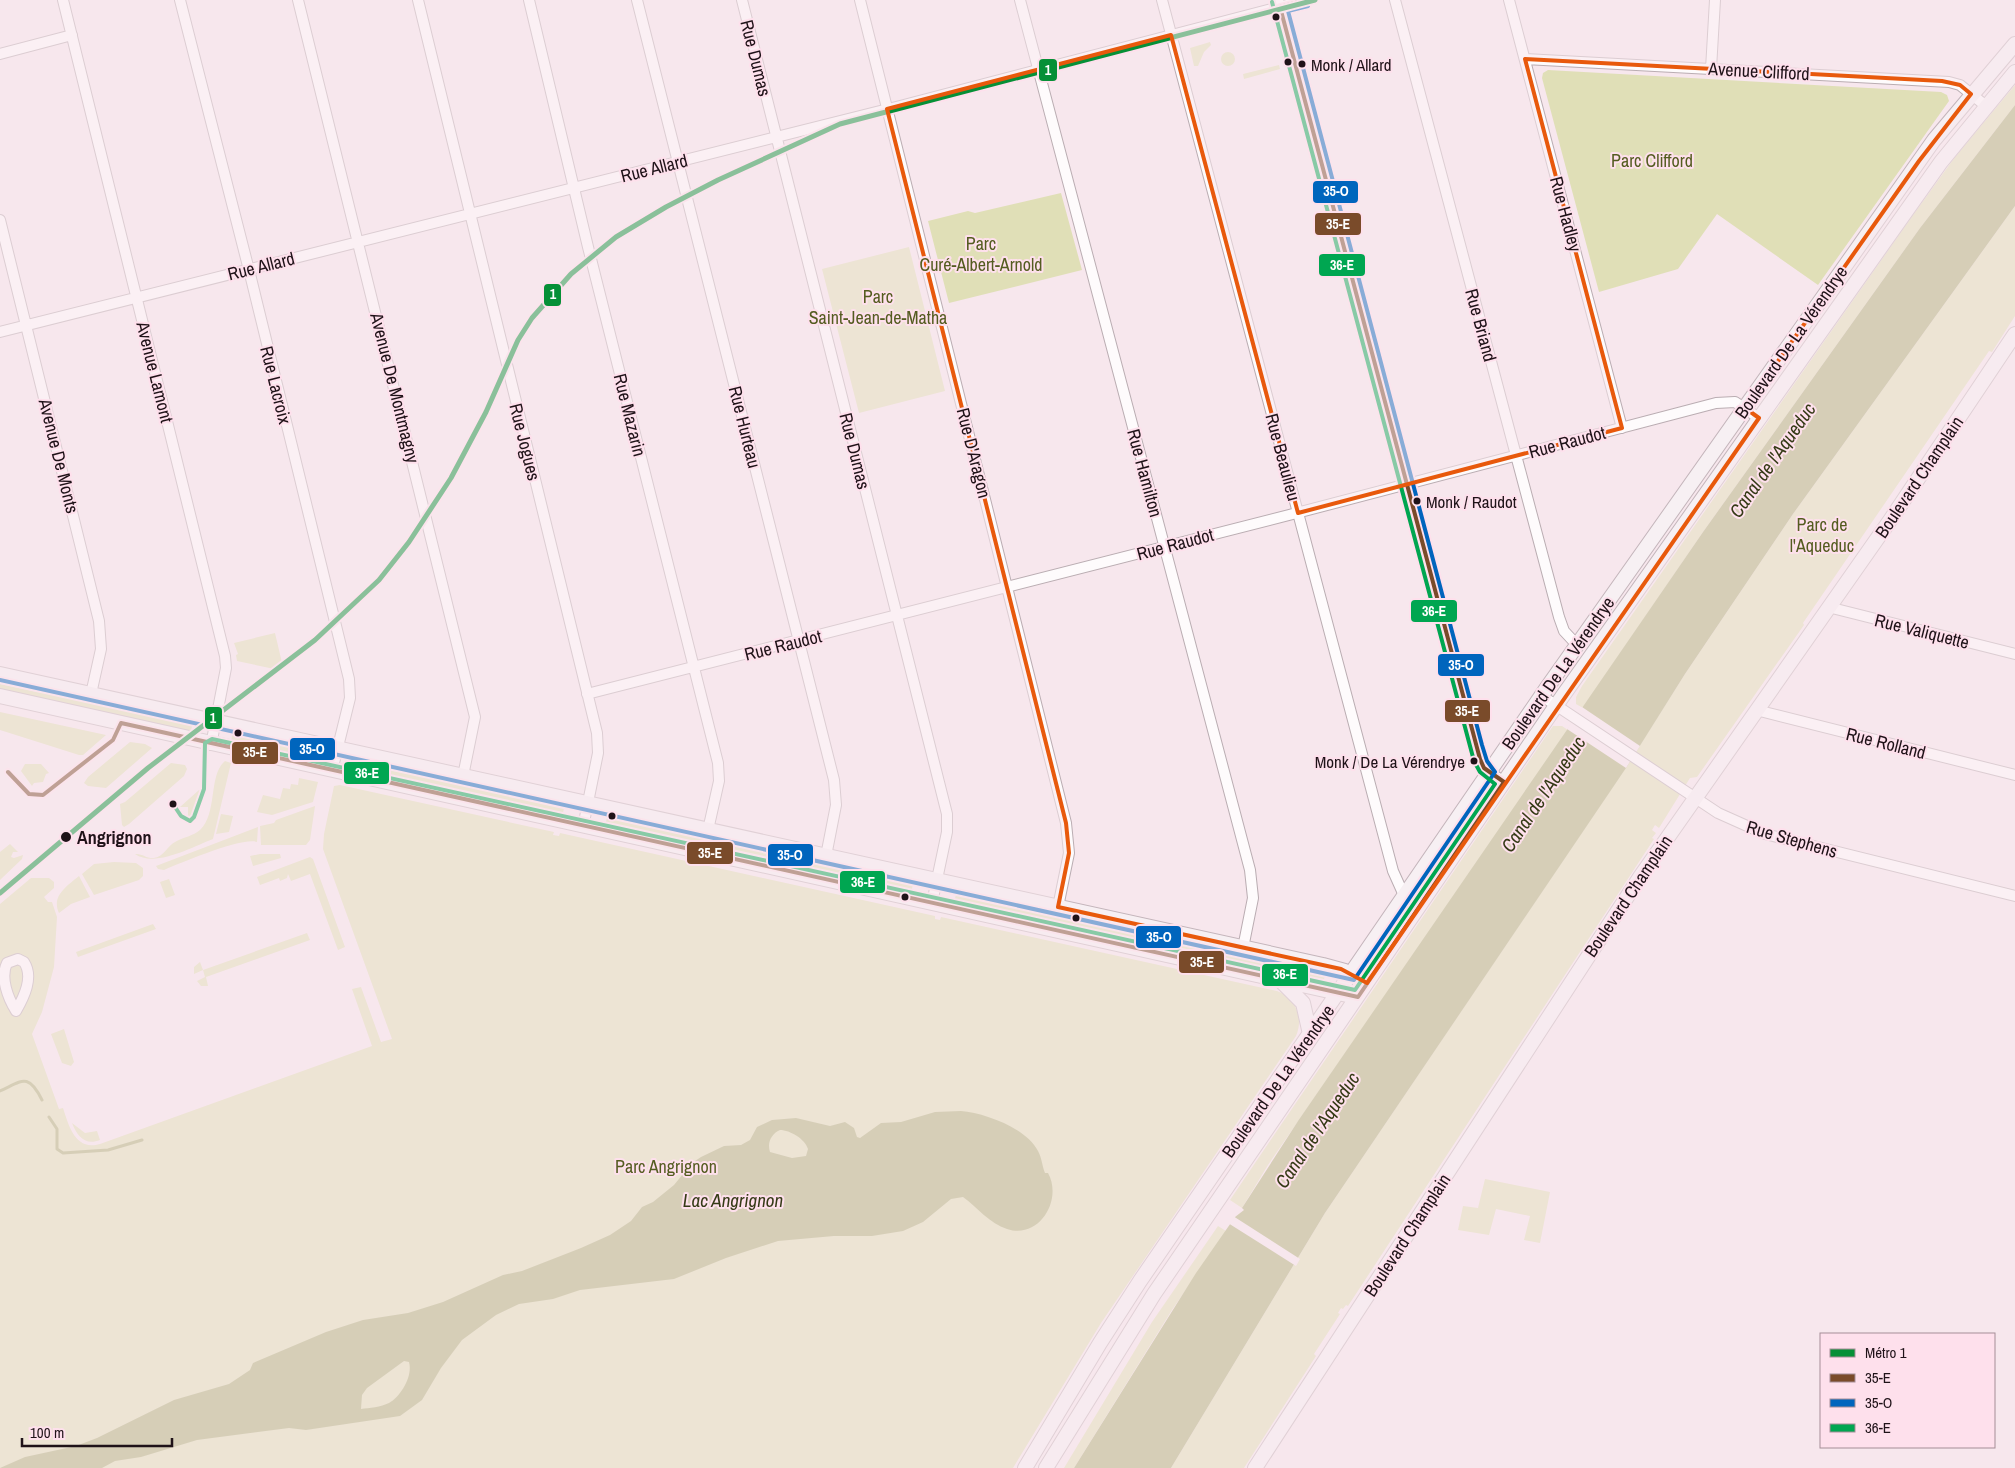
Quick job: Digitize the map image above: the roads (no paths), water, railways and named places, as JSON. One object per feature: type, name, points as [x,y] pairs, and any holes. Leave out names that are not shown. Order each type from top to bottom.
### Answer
[{"type":"main road","name":"Boulevard De La Vérendrye","points":[[1025,1468],[1118,1314],[1577,645],[1919,160],[2015,44]]},
{"type":"main road","name":"Boulevard De La Vérendrye","points":[[1046,1468],[1154,1294],[1556,706],[1941,162],[2015,72]]},
{"type":"main road","name":"Boulevard Champlain","points":[[1255,1468],[1612,918],[1694,797],[1891,519],[2014,336]]},
{"type":"main road","points":[[0,674],[1334,968],[1351,974],[1367,983]]},
{"type":"main road","points":[[0,696],[211,745],[1358,997]]},
{"type":"main road","points":[[1278,979],[1296,994],[1303,1003],[1310,1034]]},
{"type":"street","name":"Avenue Lamont","points":[[63,0],[225,656],[226,668],[211,745]]},
{"type":"street","name":"Rue Lacroix","points":[[180,0],[249,270],[349,679],[350,698],[339,749],[332,771]]},
{"type":"street","name":"Avenue De Montmagny","points":[[298,0],[475,717],[464,776]]},
{"type":"street","name":"Rue Jogues","points":[[418,0],[598,743],[583,827]]},
{"type":"street","name":"Rue Mazarin","points":[[529,0],[720,772],[708,830]]},
{"type":"street","name":"Rue Hurteau","points":[[637,0],[835,788],[835,814],[826,856]]},
{"type":"street","name":"Rue Dumas","points":[[742,0],[947,814],[947,832],[932,903]]},
{"type":"street","name":"Rue D'Aragon","points":[[860,0],[1068,834],[1069,858],[1058,907]]},
{"type":"street","name":"Rue Hamilton","points":[[1020,0],[1252,879],[1252,908],[1244,948]]},
{"type":"street","name":"Rue Beaulieu","points":[[1162,0],[1393,871],[1399,887],[1406,895],[1420,905]]},
{"type":"street","name":"Rue Allard","points":[[0,332],[887,110],[1171,35],[1279,3],[1306,0]]},
{"type":"street","name":"Rue Briand","points":[[1395,0],[1559,617],[1564,631],[1577,645]]},
{"type":"street","name":"Rue Hadley","points":[[1510,0],[1622,428]]},
{"type":"street","points":[[1711,69],[1715,0]]},
{"type":"street","points":[[1279,3],[1480,759],[1484,768],[1504,782]]},
{"type":"street","points":[[0,54],[72,35]]},
{"type":"street","name":"Avenue Clifford","points":[[1525,59],[1949,82],[1960,85],[1986,106]]},
{"type":"street","name":"Avenue De Monts","points":[[0,220],[99,621],[101,648],[90,694]]},
{"type":"street","name":"Rue Raudot","points":[[587,694],[1007,588],[1722,402],[1735,402],[1759,418]]},
{"type":"street","name":"Rue Valiquette","points":[[1828,607],[2015,654]]},
{"type":"street","name":"Rue Stephens","points":[[1542,696],[1694,797],[1734,821],[1764,834],[2015,896]]},
{"type":"street","name":"Rue Rolland","points":[[1756,710],[2015,775]]},
{"type":"water","name":"Canal de l'Aqueduc","points":[[2015,105],[2015,206],[1793,514],[1685,674],[1626,768],[1325,1213],[1171,1468],[1074,1468],[1196,1273],[1235,1217],[1244,1210],[1242,1208],[1298,1121],[1703,532],[1920,228]]},
{"type":"water","name":"Lac Angrignon","points":[[935,1112],[971,1112],[993,1118],[1015,1129],[1032,1143],[1052,1184],[1050,1205],[1038,1223],[1029,1229],[1019,1231],[1007,1229],[989,1219],[963,1197],[951,1199],[923,1222],[903,1231],[872,1236],[834,1236],[778,1241],[726,1258],[674,1279],[580,1290],[553,1299],[519,1304],[496,1315],[462,1340],[441,1368],[422,1400],[400,1416],[306,1430],[289,1428],[197,1440],[141,1457],[115,1461],[102,1468],[0,1468],[25,1457],[76,1446],[97,1438],[174,1400],[229,1384],[250,1370],[253,1363],[326,1332],[363,1320],[408,1313],[443,1302],[503,1275],[522,1271],[610,1235],[631,1221],[642,1207],[653,1202],[674,1185],[692,1163],[724,1146],[741,1145],[750,1140],[757,1127],[772,1120],[796,1118],[830,1126],[845,1122],[854,1128],[857,1137],[860,1138],[881,1123],[901,1122]],"holes":[[[780,1130],[792,1133],[804,1142],[808,1149],[806,1156],[792,1158],[770,1152],[770,1139]],[[404,1361],[409,1362],[408,1379],[398,1396],[389,1403],[361,1409],[362,1395],[367,1388]]]},
{"type":"waterway","points":[[0,1091],[24,1081],[33,1085],[42,1100]]},
{"type":"waterway","points":[[49,1117],[57,1129],[57,1149],[63,1153],[108,1150],[142,1140]]},
{"type":"metro line","name":"1","points":[[0,893],[148,768],[315,640],[379,580],[409,542],[451,478],[486,412],[518,340],[532,318],[571,274],[616,237],[666,207],[718,180],[840,124],[1315,0]]},
{"type":"place","name":"Monk / Allard","points":[[1302,64]]},
{"type":"place","name":"Monk / Raudot","points":[[1417,501]]},
{"type":"place","name":"Monk / De La Vérendrye","points":[[1474,761]]},
{"type":"place","name":"Angrignon","points":[[66,837]]},
{"type":"park label","name":"Parc Clifford","points":[[1652,160]]},
{"type":"park label","name":"Parc Curé-Albert-Arnold","points":[[981,253]]},
{"type":"park label","name":"Parc Saint-Jean-de-Matha","points":[[878,306]]},
{"type":"park label","name":"Parc de l'Aqueduc","points":[[1822,534]]},
{"type":"park label","name":"Parc Angrignon","points":[[666,1166]]}]
